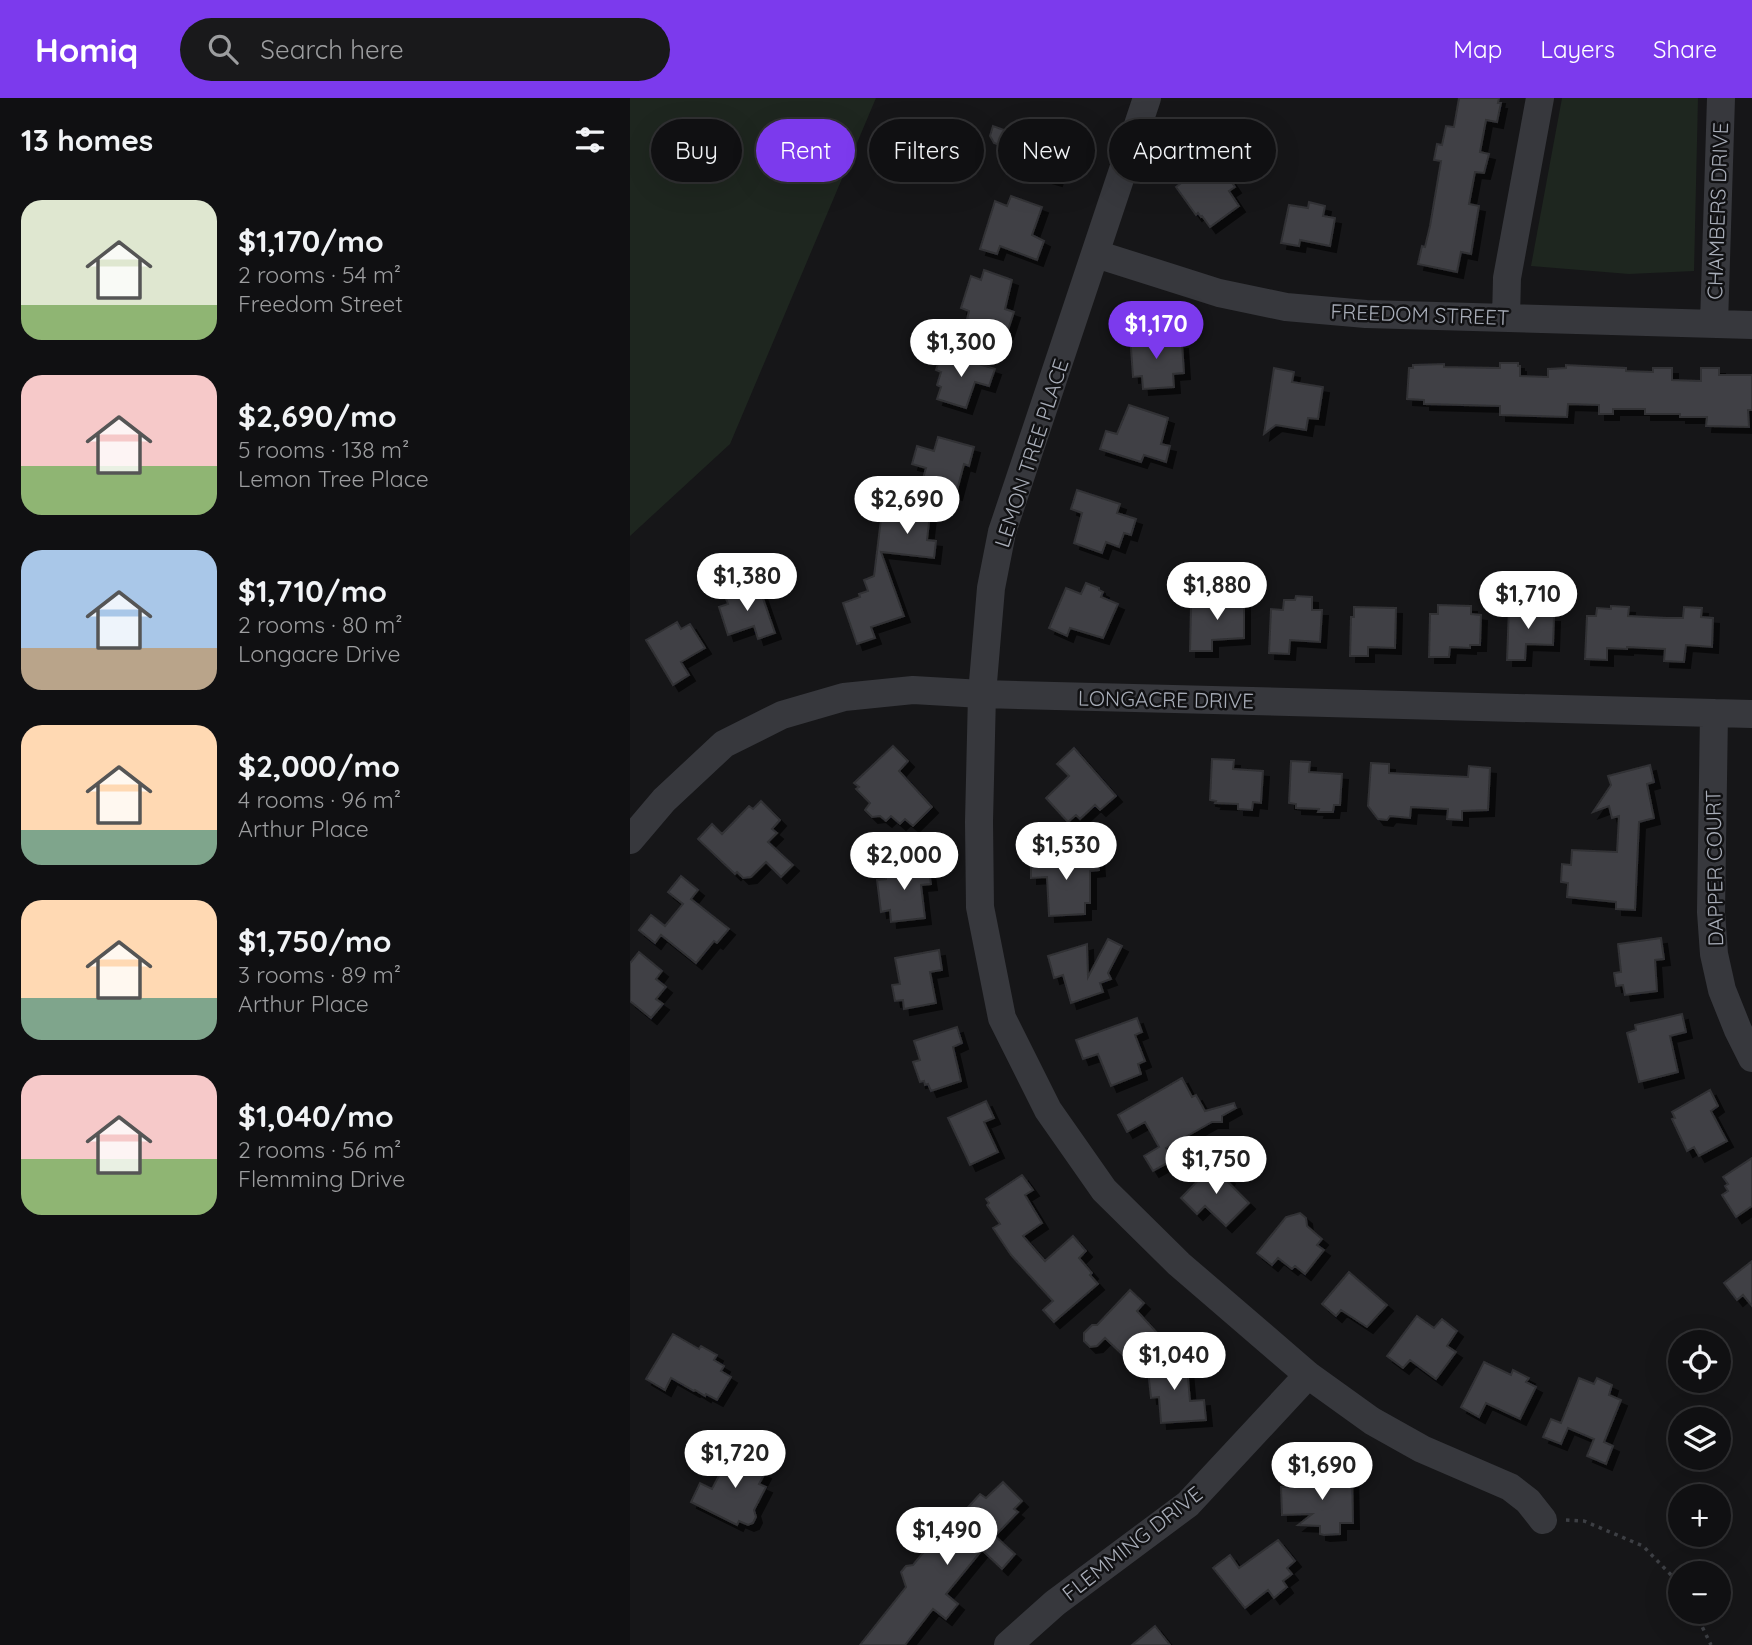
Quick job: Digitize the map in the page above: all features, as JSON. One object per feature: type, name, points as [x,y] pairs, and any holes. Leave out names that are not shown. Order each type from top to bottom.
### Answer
[{"type":"street","name":"LEMON TREE PLACE","points":[[1147,98],[1002,532],[991,588],[982,694],[980,907],[1002,1018],[1048,1110],[1104,1190],[1179,1264],[1308,1375],[1372,1421],[1422,1449],[1510,1488],[1528,1500],[1543,1520]]},
{"type":"street","points":[[1506,318],[1507,278],[1540,98]]},
{"type":"street","name":"CHAMBERS DRIVE","points":[[1714,324],[1721,98]]},
{"type":"street","name":"FREEDOM STREET","points":[[1096,254],[1219,293],[1286,307],[1366,314],[1752,325]]},
{"type":"street","name":"LONGACRE DRIVE","points":[[630,840],[664,800],[724,744],[782,715],[844,697],[913,690],[1752,714]]},
{"type":"street","name":"DAPPER COURT","points":[[1714,713],[1711,912],[1714,954],[1722,990],[1752,1058]]},
{"type":"street","name":"FLEMMING DRIVE","points":[[1008,1645],[1055,1603],[1188,1504],[1308,1375]]},
{"type":"path","points":[[1543,1520],[1584,1521],[1643,1546],[1668,1572]]},
{"type":"path","points":[[1701,1624],[1711,1645]]},
{"type":"shaded area","points":[[630,98],[876,98],[855,148],[855,119],[756,119],[756,182],[841,182],[730,444],[630,536]]},
{"type":"shaded area","points":[[1562,98],[1698,98],[1694,271],[1629,274],[1531,266]]},
{"type":"building","points":[[1459,98],[1499,98],[1498,103],[1501,103],[1497,122],[1486,120],[1480,152],[1489,154],[1484,173],[1475,172],[1469,204],[1479,206],[1471,254],[1461,252],[1457,272],[1418,264],[1430,226],[1441,161],[1434,160],[1437,144],[1442,145],[1446,126],[1454,127]]},
{"type":"building","points":[[993,126],[998,128],[998,144],[990,136]]},
{"type":"building","points":[[1183,182],[1232,182],[1235,187],[1229,191],[1239,206],[1210,227],[1202,216],[1198,213],[1196,215],[1176,187]]},
{"type":"building","points":[[1011,196],[1042,207],[1032,235],[1044,241],[1037,260],[1000,246],[997,254],[980,249],[995,201],[1007,206]]},
{"type":"building","points":[[1309,202],[1325,206],[1323,216],[1335,218],[1330,246],[1300,240],[1299,246],[1281,243],[1289,205],[1308,208]]},
{"type":"building","points":[[984,270],[1012,280],[1005,309],[1014,312],[1007,333],[967,319],[969,311],[961,308],[971,276],[981,280]]},
{"type":"building","points":[[1151,333],[1152,344],[1182,343],[1184,373],[1173,374],[1174,387],[1143,389],[1142,376],[1133,377],[1130,334]]},
{"type":"building","points":[[941,355],[949,358],[950,355],[995,369],[989,386],[975,382],[966,408],[937,399],[941,387],[937,385],[941,372],[936,370]]},
{"type":"building","points":[[1500,363],[1518,363],[1520,376],[1548,377],[1548,369],[1566,368],[1566,365],[1653,372],[1653,368],[1672,368],[1672,380],[1701,381],[1701,368],[1719,368],[1719,375],[1752,375],[1749,427],[1706,426],[1707,417],[1645,414],[1645,409],[1613,409],[1613,414],[1599,414],[1599,405],[1568,404],[1567,417],[1500,415],[1500,406],[1424,404],[1424,400],[1407,399],[1409,368],[1413,368],[1413,365],[1500,368]]},
{"type":"building","points":[[1274,368],[1294,372],[1292,382],[1323,387],[1318,419],[1308,418],[1306,430],[1276,425],[1264,434]]},
{"type":"building","points":[[1129,405],[1168,418],[1161,444],[1170,446],[1166,462],[1144,455],[1141,462],[1100,449],[1106,431],[1117,434]]},
{"type":"building","points":[[938,437],[974,447],[969,466],[964,464],[956,494],[933,487],[927,540],[936,541],[934,558],[881,552],[904,616],[871,627],[875,638],[857,644],[843,603],[868,591],[864,580],[874,576],[881,519],[889,520],[891,500],[916,503],[926,468],[912,464],[917,446],[934,451]]},
{"type":"building","points":[[1077,490],[1120,504],[1117,513],[1136,519],[1131,535],[1124,533],[1119,547],[1106,542],[1102,553],[1074,543],[1082,513],[1071,509]]},
{"type":"building","points":[[1086,583],[1099,588],[1103,592],[1101,597],[1118,604],[1103,638],[1070,628],[1067,636],[1049,628],[1066,588],[1081,594]]},
{"type":"building","points":[[758,584],[775,633],[758,639],[754,626],[728,635],[719,607],[728,604],[725,596]]},
{"type":"building","points":[[1217,595],[1244,596],[1244,638],[1212,640],[1212,651],[1190,651],[1191,607],[1205,607],[1205,598],[1217,598]]},
{"type":"building","points":[[1296,596],[1312,597],[1312,610],[1322,610],[1320,642],[1290,640],[1289,654],[1269,653],[1271,609],[1283,610],[1284,600],[1295,600]]},
{"type":"building","points":[[1438,605],[1471,606],[1471,614],[1481,615],[1480,645],[1470,645],[1470,648],[1450,647],[1449,657],[1429,657],[1430,614],[1438,614]]},
{"type":"building","points":[[1611,606],[1629,607],[1628,616],[1667,618],[1683,618],[1684,607],[1702,608],[1701,617],[1713,618],[1712,647],[1686,645],[1684,662],[1664,661],[1665,649],[1627,647],[1607,648],[1607,660],[1585,659],[1587,616],[1596,616],[1597,608],[1611,609]]},
{"type":"building","points":[[1354,607],[1396,608],[1395,648],[1368,647],[1368,656],[1350,656],[1351,617],[1354,617]]},
{"type":"building","points":[[1509,607],[1544,609],[1544,616],[1554,616],[1553,645],[1526,644],[1525,660],[1507,660]]},
{"type":"building","points":[[677,622],[681,629],[690,624],[705,648],[681,662],[689,675],[673,685],[646,640]]},
{"type":"building","points":[[893,746],[908,761],[899,771],[932,807],[913,826],[905,819],[900,824],[891,816],[886,821],[880,816],[872,817],[865,810],[870,803],[856,789],[859,787],[854,783]]},
{"type":"building","points":[[1074,748],[1116,796],[1100,810],[1095,805],[1080,819],[1076,815],[1068,822],[1046,798],[1069,776],[1057,764]]},
{"type":"building","points":[[1212,759],[1234,760],[1233,769],[1263,771],[1261,803],[1253,802],[1252,810],[1238,809],[1238,804],[1215,803],[1216,801],[1210,800]]},
{"type":"building","points":[[1291,761],[1310,762],[1309,772],[1342,774],[1340,805],[1334,805],[1333,812],[1296,808],[1296,804],[1289,803]]},
{"type":"building","points":[[1371,763],[1389,764],[1389,773],[1468,777],[1469,766],[1490,768],[1488,810],[1462,811],[1462,820],[1447,819],[1448,809],[1411,807],[1410,818],[1390,816],[1387,820],[1378,819],[1368,806]]},
{"type":"building","points":[[1650,765],[1654,782],[1647,784],[1654,818],[1639,822],[1635,910],[1616,909],[1616,902],[1567,897],[1568,883],[1561,882],[1562,864],[1571,865],[1572,850],[1617,852],[1619,816],[1612,818],[1609,806],[1593,812],[1611,785],[1608,776]]},
{"type":"building","points":[[761,801],[780,820],[772,829],[777,833],[768,842],[793,865],[781,877],[766,862],[751,877],[743,878],[737,872],[735,874],[698,839],[712,824],[722,834],[749,806],[753,809]]},
{"type":"building","points":[[1098,855],[1099,870],[1090,871],[1090,903],[1085,903],[1085,914],[1049,916],[1047,877],[1031,878],[1031,858]]},
{"type":"building","points":[[928,864],[931,884],[921,885],[925,918],[891,922],[890,910],[881,912],[877,880],[886,879],[885,870]]},
{"type":"building","points":[[681,876],[698,890],[691,899],[729,929],[717,943],[714,941],[696,963],[661,935],[655,943],[639,930],[651,915],[665,926],[683,904],[668,892]]},
{"type":"building","points":[[1661,938],[1664,959],[1655,960],[1657,991],[1625,995],[1623,985],[1616,986],[1614,973],[1621,972],[1618,944]]},
{"type":"building","points":[[1108,939],[1122,946],[1108,973],[1111,979],[1100,983],[1103,992],[1071,1003],[1063,975],[1054,978],[1048,956],[1087,944],[1088,977]]},
{"type":"building","points":[[939,950],[942,970],[930,972],[936,1003],[904,1009],[903,1000],[895,1001],[892,985],[900,984],[895,958]]},
{"type":"building","points":[[639,952],[662,971],[656,979],[666,987],[656,999],[663,1004],[651,1018],[630,1001],[630,963]]},
{"type":"building","points":[[1682,1014],[1686,1032],[1670,1036],[1678,1072],[1639,1082],[1627,1033],[1636,1030],[1635,1025]]},
{"type":"building","points":[[1137,1018],[1142,1032],[1135,1035],[1145,1061],[1138,1064],[1141,1074],[1111,1086],[1098,1054],[1083,1059],[1076,1040]]},
{"type":"building","points":[[957,1027],[962,1043],[953,1047],[961,1081],[931,1091],[928,1084],[920,1082],[913,1062],[920,1060],[914,1041]]},
{"type":"building","points":[[1182,1078],[1192,1097],[1196,1095],[1205,1111],[1234,1103],[1236,1108],[1222,1116],[1222,1122],[1212,1122],[1166,1148],[1173,1160],[1153,1171],[1144,1156],[1159,1147],[1145,1122],[1127,1132],[1118,1115]]},
{"type":"building","points":[[1710,1090],[1718,1106],[1711,1111],[1727,1141],[1699,1156],[1694,1147],[1687,1151],[1672,1119],[1675,1118],[1672,1112]]},
{"type":"building","points":[[986,1101],[994,1118],[984,1122],[998,1152],[970,1165],[948,1118]]},
{"type":"building","points":[[1752,1158],[1752,1206],[1736,1217],[1722,1195],[1728,1191],[1725,1186],[1728,1184],[1723,1177]]},
{"type":"building","points":[[1214,1164],[1249,1203],[1226,1226],[1205,1206],[1197,1214],[1181,1198]]},
{"type":"building","points":[[1022,1175],[1033,1190],[1025,1195],[1042,1223],[1023,1236],[1045,1261],[1073,1236],[1086,1251],[1079,1258],[1098,1284],[1054,1322],[1043,1310],[1053,1301],[1011,1255],[993,1228],[1000,1224],[987,1205],[989,1203],[986,1199]]},
{"type":"building","points":[[1300,1213],[1306,1218],[1307,1226],[1322,1239],[1317,1245],[1324,1250],[1305,1274],[1295,1266],[1292,1269],[1278,1258],[1272,1265],[1257,1253],[1286,1217]]},
{"type":"building","points":[[1752,1261],[1752,1306],[1743,1295],[1737,1300],[1724,1283]]},
{"type":"building","points":[[1349,1272],[1387,1305],[1367,1327],[1341,1310],[1336,1316],[1322,1304]]},
{"type":"building","points":[[1130,1290],[1144,1303],[1137,1311],[1160,1336],[1139,1358],[1132,1352],[1126,1358],[1105,1338],[1097,1346],[1090,1347],[1084,1341],[1084,1333],[1092,1325],[1097,1325]]},
{"type":"building","points":[[1417,1316],[1434,1328],[1442,1319],[1457,1331],[1447,1346],[1456,1352],[1436,1379],[1410,1360],[1403,1368],[1387,1356]]},
{"type":"building","points":[[673,1334],[699,1349],[701,1346],[717,1355],[714,1360],[724,1366],[721,1371],[731,1377],[717,1400],[671,1378],[665,1390],[646,1379]]},
{"type":"building","points":[[1184,1358],[1190,1401],[1204,1400],[1206,1420],[1161,1423],[1159,1397],[1151,1398],[1147,1361]]},
{"type":"building","points":[[1484,1362],[1511,1375],[1513,1370],[1529,1378],[1526,1382],[1536,1387],[1520,1419],[1486,1403],[1479,1417],[1461,1407]]},
{"type":"building","points":[[1579,1378],[1594,1384],[1597,1378],[1612,1385],[1609,1395],[1621,1400],[1604,1442],[1613,1446],[1606,1464],[1587,1456],[1594,1439],[1568,1428],[1561,1444],[1543,1437],[1551,1419],[1561,1423]]},
{"type":"building","points":[[739,1447],[764,1459],[759,1470],[765,1473],[759,1484],[766,1487],[754,1510],[756,1517],[753,1523],[748,1525],[739,1521],[737,1525],[691,1502],[700,1483],[712,1489],[724,1466],[727,1468]]},
{"type":"building","points":[[1330,1470],[1352,1470],[1353,1523],[1340,1523],[1340,1534],[1324,1535],[1320,1534],[1320,1526],[1298,1525],[1312,1514],[1282,1515],[1281,1487],[1293,1487],[1293,1484],[1304,1484],[1306,1481],[1330,1481]]},
{"type":"building","points":[[1003,1482],[1022,1501],[1014,1509],[1018,1512],[995,1536],[1015,1554],[1002,1569],[982,1550],[946,1594],[958,1604],[946,1619],[933,1609],[905,1645],[860,1645],[906,1587],[901,1572],[906,1566],[913,1565],[928,1547],[925,1545],[934,1534],[944,1542],[965,1521],[960,1516],[980,1494],[986,1498]]},
{"type":"building","points":[[1278,1540],[1295,1561],[1287,1568],[1292,1574],[1283,1581],[1287,1587],[1274,1598],[1268,1590],[1245,1608],[1213,1568],[1230,1555],[1239,1568]]},
{"type":"building","points":[[1155,1626],[1170,1645],[1132,1645]]}]
